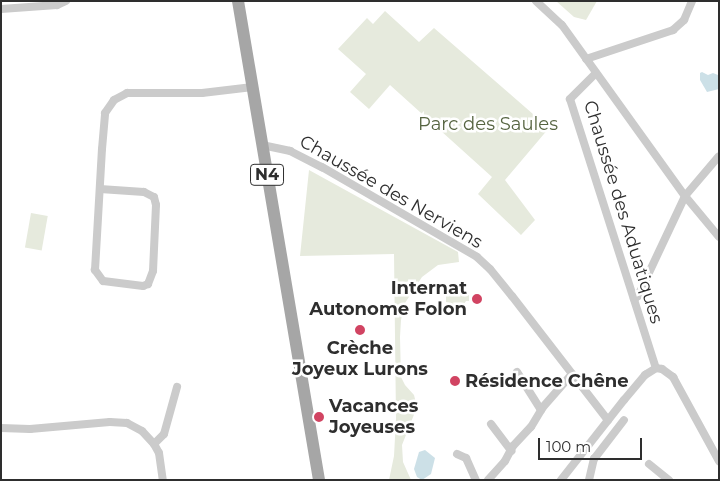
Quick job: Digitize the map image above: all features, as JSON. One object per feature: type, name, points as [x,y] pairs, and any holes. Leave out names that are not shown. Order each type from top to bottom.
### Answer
[{"type":"main road","name":"N4","points":[[238,1],[320,480]]},
{"type":"street","points":[[1,9],[57,5],[66,1]]},
{"type":"street","points":[[536,1],[562,25],[685,196],[719,237]]},
{"type":"street","points":[[586,59],[673,30],[686,16],[692,1]]},
{"type":"street","name":"Chaussée des Aduatiques","points":[[596,72],[570,99],[656,368]]},
{"type":"street","points":[[100,189],[144,192],[154,197],[156,205],[152,271],[148,284],[142,286],[108,282],[103,281],[96,274],[100,189],[104,120],[110,106],[118,97],[130,93],[202,93],[252,87]]},
{"type":"street","name":"Chaussée des Nerviens","points":[[262,145],[290,152],[322,167],[477,257],[496,276],[608,420]]},
{"type":"street","points":[[634,299],[638,296],[685,196],[719,156]]},
{"type":"street","points":[[561,480],[645,375],[656,368],[662,369],[673,377],[719,461]]},
{"type":"street","points":[[517,372],[541,410]]},
{"type":"street","points":[[488,480],[504,464],[511,451],[531,428],[541,410],[572,374]]},
{"type":"street","points":[[154,444],[164,434],[177,387]]},
{"type":"street","points":[[589,480],[594,459],[624,420]]},
{"type":"street","points":[[1,428],[30,429],[110,422],[127,423],[142,431],[154,444],[159,453],[163,480]]},
{"type":"street","points":[[491,424],[511,451]]},
{"type":"street","points":[[602,428],[612,435]]},
{"type":"street","points":[[593,440],[602,447]]},
{"type":"street","points":[[457,454],[466,458],[476,480]]},
{"type":"street","points":[[649,464],[669,480]]},
{"type":"green space","points":[[556,1],[597,1],[586,20],[574,17]]},
{"type":"green space","name":"Parc des Saules","points":[[385,11],[419,42],[434,28],[549,128],[505,180],[535,220],[521,235],[478,194],[492,177],[390,85],[369,109],[350,92],[366,74],[338,49],[367,18],[373,24]]},
{"type":"green space","points":[[309,170],[458,252],[459,262],[438,265],[422,277],[405,303],[401,320],[401,377],[414,395],[417,407],[402,445],[403,462],[411,480],[389,480],[394,456],[396,419],[394,254],[300,256]]},
{"type":"green space","points":[[31,213],[48,216],[42,250],[25,247]]},
{"type":"green space","points":[[455,286],[458,286],[463,293],[469,295],[469,301],[466,301],[461,308],[453,309],[453,304],[446,302],[446,295]]},
{"type":"shaded area","points":[[700,73],[708,75],[713,73],[718,75],[719,89],[707,92],[700,80]]},
{"type":"shaded area","points":[[425,450],[435,458],[431,474],[422,480],[417,477],[414,469],[419,452]]},
{"type":"place","name":"Internat Autonome Folon","points":[[477,299]]},
{"type":"place","name":"Crèche Joyeux Lurons","points":[[360,330]]},
{"type":"place","name":"Résidence Chêne","points":[[455,381]]},
{"type":"place","name":"Vacances Joyeuses","points":[[319,417]]}]
